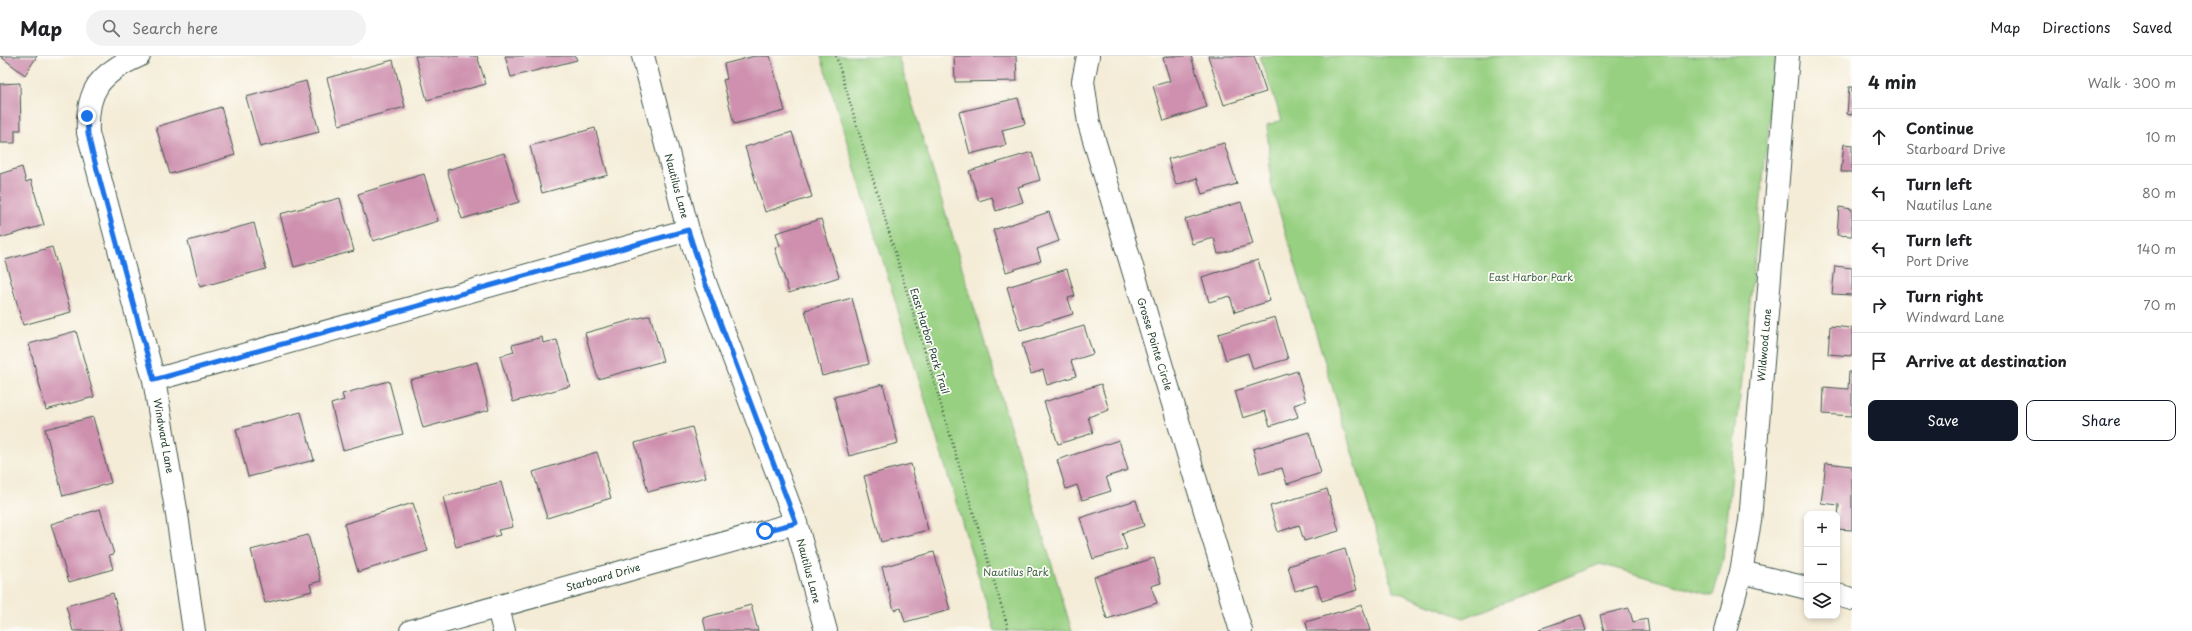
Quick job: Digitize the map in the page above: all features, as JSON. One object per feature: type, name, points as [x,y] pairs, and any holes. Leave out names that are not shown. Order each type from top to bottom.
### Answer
[{"type":"street","name":"Windward Lane","points":[[138,56],[113,68],[100,82],[90,98],[87,116],[88,134],[154,380],[177,515],[194,631]]},
{"type":"street","name":"Nautilus Lane","points":[[643,56],[688,230],[706,285],[796,523],[826,631]]},
{"type":"street","name":"Grosse Pointe Circle","points":[[1088,56],[1083,81],[1089,123],[1241,631]]},
{"type":"street","name":"Wildwood Lane","points":[[1725,631],[1741,572],[1750,522],[1788,56]]},
{"type":"street","points":[[154,380],[688,230]]},
{"type":"street","name":"Starboard Drive","points":[[410,631],[498,608],[796,523]]},
{"type":"street","points":[[1741,572],[1804,587]]},
{"type":"street","points":[[1840,596],[1852,598]]},
{"type":"street","points":[[498,608],[504,631]]},
{"type":"path","name":"East Harbor Park Trail","points":[[836,56],[1009,631]]},
{"type":"green space","name":"Nautilus Park","points":[[821,56],[898,56],[1072,631],[995,631]]},
{"type":"green space","name":"East Harbor Park","points":[[1260,56],[1776,56],[1723,559],[1713,596],[1600,564],[1464,618],[1394,591],[1271,184],[1267,125],[1282,120]]},
{"type":"building","points":[[0,56],[37,56],[25,75]]},
{"type":"building","points":[[415,56],[477,56],[486,84],[427,100]]},
{"type":"building","points":[[505,56],[575,56],[577,60],[511,77]]},
{"type":"building","points":[[755,56],[770,56],[785,111],[734,124],[723,80],[727,79],[724,64]]},
{"type":"building","points":[[954,56],[1016,56],[1017,81],[955,82]]},
{"type":"building","points":[[1170,56],[1191,56],[1207,107],[1164,121],[1153,86],[1170,81],[1163,58]]},
{"type":"building","points":[[1208,56],[1254,56],[1266,92],[1224,105]]},
{"type":"building","points":[[393,60],[405,107],[339,125],[327,78]]},
{"type":"building","points":[[306,81],[319,132],[260,147],[246,97]]},
{"type":"building","points":[[20,83],[21,130],[15,130],[15,143],[0,143],[0,84]]},
{"type":"building","points":[[1849,87],[1852,87],[1852,115],[1847,114]]},
{"type":"building","points":[[1018,98],[1025,124],[1002,130],[1006,145],[970,154],[959,112]]},
{"type":"building","points":[[221,107],[235,155],[170,174],[156,127]]},
{"type":"building","points":[[595,128],[608,175],[542,193],[530,146]]},
{"type":"building","points":[[792,132],[812,197],[765,212],[745,147]]},
{"type":"building","points":[[1224,143],[1237,184],[1202,194],[1197,178],[1176,185],[1168,159]]},
{"type":"building","points":[[1844,144],[1852,145],[1852,172],[1841,172]]},
{"type":"building","points":[[1032,152],[1040,180],[1018,187],[1023,202],[996,211],[992,197],[979,201],[969,171]]},
{"type":"building","points":[[504,153],[519,202],[462,219],[447,170]]},
{"type":"building","points":[[22,167],[26,182],[31,180],[44,225],[0,238],[0,174]]},
{"type":"building","points":[[424,174],[438,221],[373,241],[358,194]]},
{"type":"building","points":[[340,198],[354,251],[294,267],[280,214]]},
{"type":"building","points":[[1241,202],[1253,244],[1218,254],[1214,238],[1192,244],[1185,219]]},
{"type":"building","points":[[1839,207],[1852,209],[1852,236],[1837,235]]},
{"type":"building","points":[[1049,212],[1059,241],[1037,249],[1041,261],[1006,272],[993,230]]},
{"type":"building","points":[[821,219],[839,277],[789,293],[775,248],[780,246],[776,233]]},
{"type":"building","points":[[254,223],[266,269],[200,287],[188,241]]},
{"type":"building","points":[[52,247],[71,312],[23,325],[5,260]]},
{"type":"building","points":[[1258,260],[1270,301],[1235,312],[1230,296],[1209,302],[1202,277]]},
{"type":"building","points":[[1835,266],[1852,268],[1852,295],[1832,294]]},
{"type":"building","points":[[1067,269],[1075,296],[1068,298],[1073,314],[1020,330],[1007,287]]},
{"type":"building","points":[[852,298],[869,364],[822,376],[805,310]]},
{"type":"building","points":[[650,315],[663,361],[598,379],[585,333]]},
{"type":"building","points":[[1275,317],[1288,359],[1253,369],[1248,353],[1226,360],[1218,334]]},
{"type":"building","points":[[1084,326],[1093,354],[1071,361],[1076,376],[1047,385],[1043,370],[1031,374],[1022,344]]},
{"type":"building","points":[[1830,326],[1852,328],[1852,356],[1828,354]]},
{"type":"building","points":[[76,331],[94,397],[46,410],[29,344]]},
{"type":"building","points":[[542,337],[543,343],[557,340],[570,386],[513,402],[500,356],[514,352],[512,345]]},
{"type":"building","points":[[477,362],[489,410],[423,428],[410,380]]},
{"type":"building","points":[[1297,371],[1306,401],[1294,405],[1298,417],[1270,426],[1265,411],[1243,418],[1235,391]]},
{"type":"building","points":[[1849,372],[1852,372],[1852,416],[1823,414],[1824,387],[1848,389]]},
{"type":"building","points":[[389,381],[403,434],[343,450],[331,404],[344,400],[342,394]]},
{"type":"building","points":[[883,384],[898,443],[849,456],[834,397]]},
{"type":"building","points":[[1101,384],[1109,410],[1088,417],[1093,433],[1058,444],[1044,402]]},
{"type":"building","points":[[301,412],[314,460],[248,477],[236,429]]},
{"type":"building","points":[[93,417],[111,483],[63,496],[45,429]]},
{"type":"building","points":[[692,427],[706,477],[648,492],[635,443]]},
{"type":"building","points":[[1309,432],[1321,473],[1287,484],[1282,468],[1260,474],[1253,449]]},
{"type":"building","points":[[1119,440],[1128,470],[1106,477],[1111,491],[1082,500],[1077,485],[1066,489],[1057,460]]},
{"type":"building","points":[[597,452],[611,498],[547,518],[533,472]]},
{"type":"building","points":[[1826,463],[1852,466],[1852,530],[1840,529],[1839,505],[1821,503]]},
{"type":"building","points":[[911,464],[928,530],[881,542],[864,476]]},
{"type":"building","points":[[501,482],[513,527],[498,530],[500,535],[456,547],[443,497]]},
{"type":"building","points":[[1327,489],[1339,531],[1304,541],[1299,525],[1278,532],[1270,506]]},
{"type":"building","points":[[1136,500],[1144,526],[1122,533],[1127,549],[1093,559],[1080,518]]},
{"type":"building","points":[[413,503],[428,551],[358,572],[344,524]]},
{"type":"building","points":[[100,509],[114,554],[109,555],[113,569],[69,582],[51,524]]},
{"type":"building","points":[[308,535],[321,581],[310,584],[312,591],[265,603],[251,550]]},
{"type":"building","points":[[1345,549],[1357,590],[1322,601],[1317,585],[1295,591],[1288,566]]},
{"type":"building","points":[[934,552],[950,610],[905,622],[901,608],[894,610],[882,567]]},
{"type":"building","points":[[1154,558],[1161,583],[1151,586],[1157,603],[1107,619],[1094,577]]},
{"type":"building","points":[[113,593],[123,631],[73,631],[66,606]]},
{"type":"building","points":[[751,605],[758,631],[706,631],[703,618]]},
{"type":"building","points":[[1362,605],[1370,631],[1308,631],[1306,622]]},
{"type":"building","points":[[1629,608],[1633,622],[1647,619],[1649,631],[1604,631],[1600,615]]},
{"type":"building","points":[[1581,615],[1586,631],[1540,631],[1539,629]]},
{"type":"route","points":[[87,116],[88,134],[93,155],[154,380],[688,230],[706,285],[796,523],[765,531]]}]
